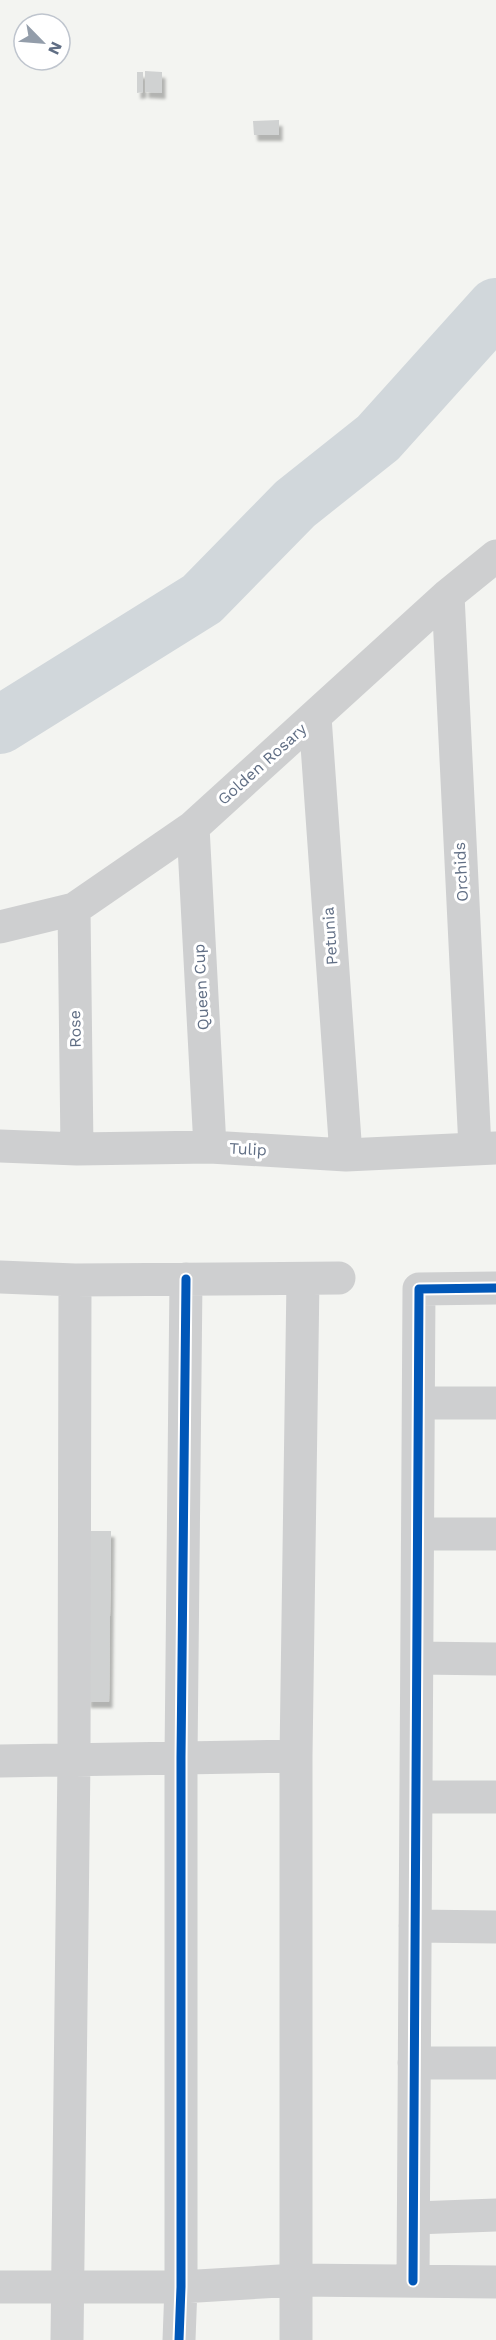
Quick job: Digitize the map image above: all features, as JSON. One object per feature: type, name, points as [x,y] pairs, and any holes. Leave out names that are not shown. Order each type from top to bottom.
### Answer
[{"type":"street","name":"Golden Rosary","points":[[0,927],[74,909],[193,827],[448,595],[496,556]]},
{"type":"street","name":"Orchids","points":[[448,595],[485,1149]]},
{"type":"street","name":"Petunia","points":[[315,717],[346,1155]]},
{"type":"street","name":"Queen Cup","points":[[193,827],[210,1147]]},
{"type":"street","name":"Rose","points":[[74,909],[77,1149]]},
{"type":"street","name":"Tulip","points":[[0,1146],[77,1149],[210,1147],[346,1155],[485,1149]]},
{"type":"street","points":[[0,1277],[75,1280],[339,1278]]},
{"type":"street","points":[[179,2340],[186,1279]]},
{"type":"street","points":[[296,2340],[296,1756],[303,1279]]},
{"type":"street","points":[[67,2340],[74,1758],[75,1280]]},
{"type":"street","points":[[413,2281],[419,1289],[496,1288]]},
{"type":"street","points":[[419,1403],[496,1403]]},
{"type":"street","points":[[418,1534],[496,1534]]},
{"type":"street","points":[[417,1658],[496,1659]]},
{"type":"street","points":[[0,1761],[296,1756]]},
{"type":"street","points":[[416,1797],[496,1797]]},
{"type":"street","points":[[415,1926],[496,1927]]},
{"type":"street","points":[[414,2063],[496,2063]]},
{"type":"street","points":[[415,2218],[496,2215]]},
{"type":"street","points":[[0,2287],[181,2287],[297,2280],[496,2282]]},
{"type":"building","points":[[145,71],[162,72],[162,93],[145,92]]},
{"type":"building","points":[[137,72],[143,72],[143,92],[137,93]]},
{"type":"building","points":[[279,120],[279,135],[254,135],[253,121]]},
{"type":"building","points":[[89,1531],[111,1531],[109,1702],[87,1702]]},
{"type":"waterway","points":[[0,725],[202,599],[295,504],[378,438],[496,307]]},
{"type":"cycle path","points":[[179,2340],[181,2287],[181,1757],[186,1279]]},
{"type":"cycle path","points":[[413,2281],[419,1289],[496,1288]]}]
